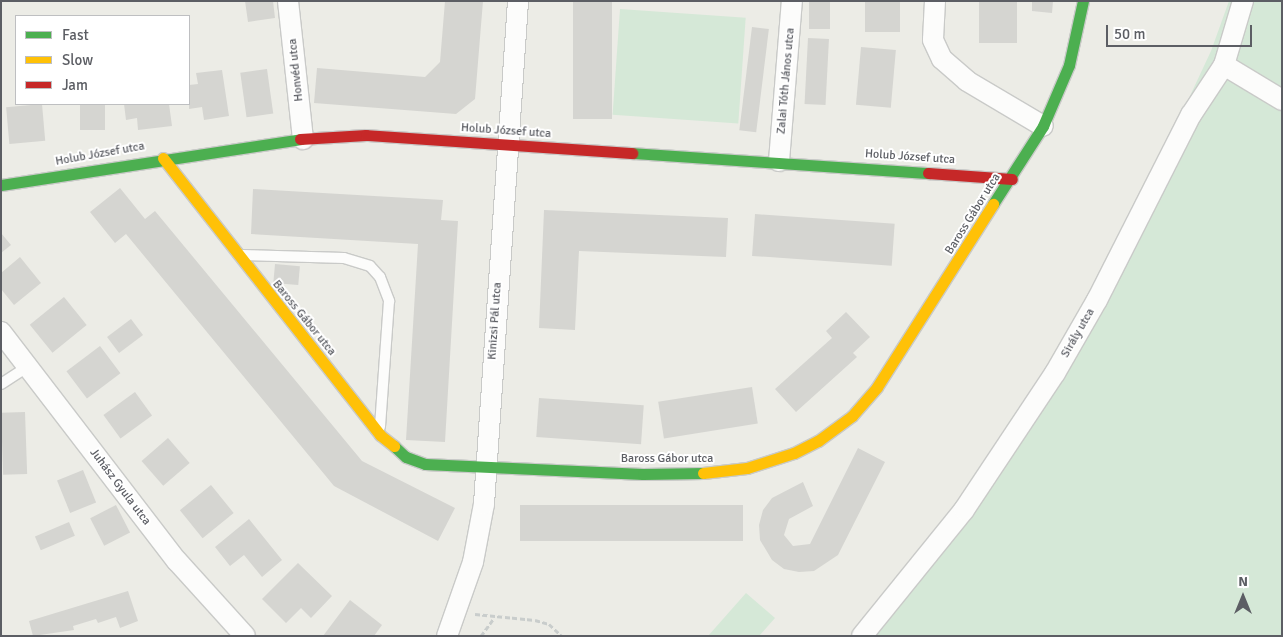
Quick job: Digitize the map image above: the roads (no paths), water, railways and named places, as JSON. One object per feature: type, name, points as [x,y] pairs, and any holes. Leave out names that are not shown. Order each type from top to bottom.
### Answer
[{"type":"street","name":"Honvéd utca","points":[[288,1],[303,139]]},
{"type":"street","name":"Kinizsi Pál utca","points":[[446,636],[458,608],[475,554],[486,467],[518,1]]},
{"type":"street","name":"Zalai Tóth János utca","points":[[779,161],[792,1]]},
{"type":"street","points":[[935,1],[933,40],[942,59],[967,81],[1042,126]]},
{"type":"street","name":"Baross Gábor utca","points":[[163,158],[235,254],[380,435],[400,453],[416,461],[486,467],[643,474],[716,473],[768,462],[818,441],[852,416],[877,387],[1012,178],[1042,126],[1069,66],[1083,1]]},
{"type":"street","name":"Sirály utca","points":[[862,636],[964,510],[1056,372],[1097,300],[1191,115],[1224,66],[1242,1]]},
{"type":"street","points":[[1224,66],[1282,100]]},
{"type":"street","name":"Holub József utca","points":[[1,185],[163,158],[303,139],[366,135],[1012,178]]},
{"type":"street","name":"Juhász Gyula utca","points":[[1,332],[177,561],[245,636]]},
{"type":"lane","points":[[235,254],[344,258],[370,266],[380,277],[390,301],[380,435]]},
{"type":"lane","points":[[1,384],[29,366]]}]
